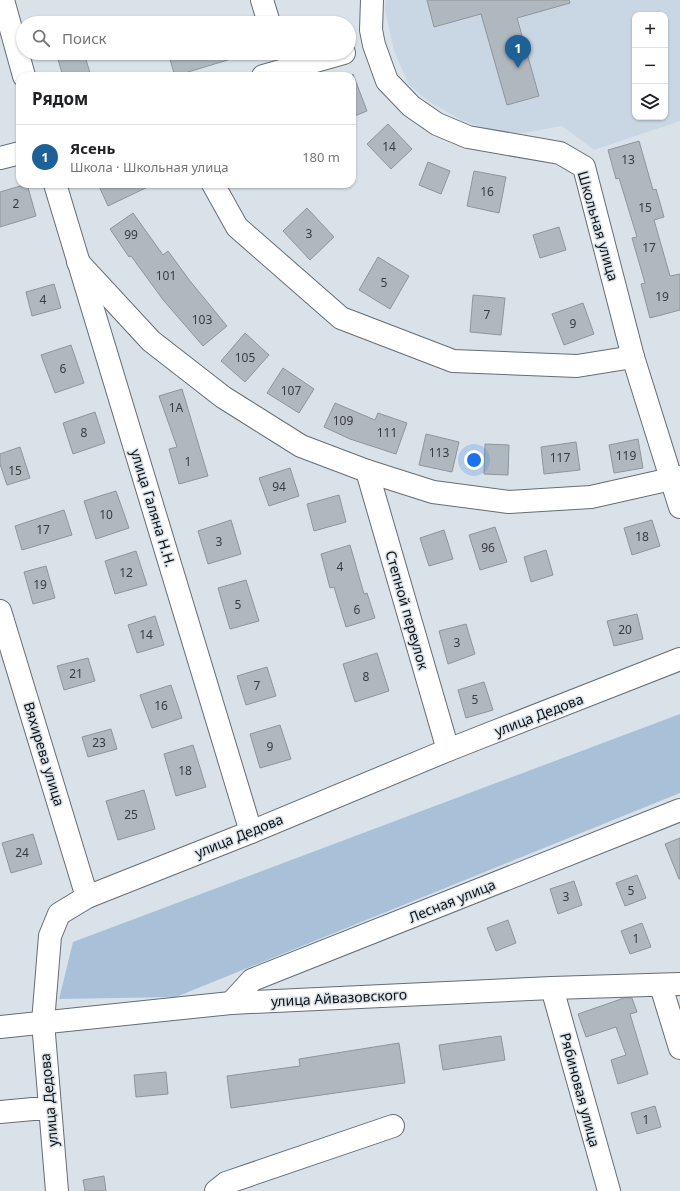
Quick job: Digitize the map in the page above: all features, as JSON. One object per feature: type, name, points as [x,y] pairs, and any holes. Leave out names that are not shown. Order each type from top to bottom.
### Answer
[{"type":"street","points":[[3,0],[16,47]]},
{"type":"street","points":[[262,0],[267,16]]},
{"type":"street","name":"Школьная улица","points":[[372,0],[371,30],[374,45],[387,81],[411,106],[437,124],[468,137],[560,153],[584,167],[633,357],[676,478],[680,507]]},
{"type":"street","points":[[356,50],[374,45]]},
{"type":"street","points":[[20,60],[23,72]]},
{"type":"street","points":[[275,66],[307,60]]},
{"type":"street","points":[[0,158],[16,153]]},
{"type":"street","name":"улица Галяна Н.Н.","points":[[56,188],[251,832]]},
{"type":"street","points":[[215,188],[237,227],[341,318],[453,361],[577,366],[633,357]]},
{"type":"street","points":[[78,262],[151,341],[223,397],[301,446],[367,471],[433,492],[509,502],[592,498],[676,478]]},
{"type":"street","name":"Степной переулок","points":[[367,471],[448,750]]},
{"type":"street","name":"Вяхирева улица","points":[[0,611],[87,897]]},
{"type":"street","name":"улица Дедова","points":[[56,1191],[43,1022],[50,936],[60,914],[87,897],[251,832],[448,750],[680,660]]},
{"type":"street","name":"Лесная улица","points":[[232,1002],[252,980],[680,810]]},
{"type":"street","points":[[671,985],[680,1048]]},
{"type":"street","name":"улица Айвазовского","points":[[0,1027],[232,1002],[552,988],[671,985]]},
{"type":"street","name":"Рябиновая улица","points":[[552,988],[608,1191]]},
{"type":"street","points":[[0,1112],[49,1109]]},
{"type":"street","points":[[216,1191],[226,1183],[393,1126]]},
{"type":"shaded area","points":[[386,0],[680,0],[680,121],[594,150],[562,126],[518,134],[493,131],[463,121],[428,101],[409,85],[394,51],[385,9]]},
{"type":"shaded area","points":[[680,714],[680,793],[176,997],[59,999],[73,942]]},
{"type":"building","points":[[427,0],[569,0],[570,3],[517,18],[539,96],[507,105],[481,14],[434,27]]},
{"type":"building","points":[[58,60],[86,60],[90,72],[62,72]]},
{"type":"building","points":[[170,60],[228,60],[188,72],[174,72]]},
{"type":"building","points":[[356,82],[367,111],[356,115]]},
{"type":"building","points":[[388,124],[412,149],[391,169],[367,144]]},
{"type":"building","points":[[639,141],[653,190],[656,189],[664,217],[654,220],[670,276],[680,274],[680,310],[650,318],[641,284],[645,283],[632,238],[637,237],[619,178],[616,179],[608,150]]},
{"type":"building","points":[[428,162],[450,171],[441,194],[419,185]]},
{"type":"building","points":[[474,171],[506,177],[499,213],[467,206]]},
{"type":"building","points":[[16,187],[28,188],[36,216],[0,227],[0,192]]},
{"type":"building","points":[[100,188],[146,188],[108,206]]},
{"type":"building","points":[[307,208],[334,237],[310,260],[283,231]]},
{"type":"building","points":[[133,213],[163,255],[168,251],[190,281],[227,326],[203,346],[164,301],[131,256],[129,257],[110,229]]},
{"type":"building","points":[[559,227],[566,250],[540,258],[533,235]]},
{"type":"building","points":[[378,257],[409,276],[390,309],[359,290]]},
{"type":"building","points":[[54,284],[61,308],[32,316],[26,292]]},
{"type":"building","points":[[473,295],[505,298],[501,335],[470,332]]},
{"type":"building","points":[[583,303],[594,334],[564,345],[552,314]]},
{"type":"building","points":[[245,333],[269,355],[245,382],[221,361]]},
{"type":"building","points":[[71,345],[84,383],[55,393],[41,355]]},
{"type":"building","points":[[283,368],[314,389],[299,413],[267,393]]},
{"type":"building","points":[[182,389],[208,476],[179,484],[169,449],[177,447],[159,396]]},
{"type":"building","points":[[335,403],[375,420],[378,413],[407,423],[396,454],[350,439],[324,427]]},
{"type":"building","points":[[95,412],[105,443],[73,454],[63,423]]},
{"type":"building","points":[[426,434],[459,442],[452,472],[419,465]]},
{"type":"building","points":[[638,439],[643,468],[614,473],[609,445]]},
{"type":"building","points":[[576,442],[580,470],[544,474],[541,447]]},
{"type":"building","points":[[485,444],[509,445],[508,475],[484,474]]},
{"type":"building","points":[[20,447],[30,478],[7,485],[0,464],[0,454]]},
{"type":"building","points":[[290,468],[299,496],[269,506],[259,478]]},
{"type":"building","points":[[116,491],[129,528],[96,539],[84,501]]},
{"type":"building","points":[[339,495],[346,522],[314,531],[307,504]]},
{"type":"building","points":[[64,510],[72,535],[22,550],[15,526]]},
{"type":"building","points":[[231,520],[241,554],[208,564],[198,531]]},
{"type":"building","points":[[652,520],[660,546],[632,555],[624,528]]},
{"type":"building","points":[[495,527],[507,562],[480,570],[469,535]]},
{"type":"building","points":[[444,530],[453,559],[429,566],[420,538]]},
{"type":"building","points":[[350,545],[364,594],[367,593],[375,618],[346,627],[334,587],[330,588],[321,554]]},
{"type":"building","points":[[546,550],[553,575],[531,582],[524,557]]},
{"type":"building","points":[[136,551],[147,585],[115,594],[105,561]]},
{"type":"building","points":[[46,566],[55,598],[33,604],[24,572]]},
{"type":"building","points":[[246,580],[259,621],[230,629],[218,588]]},
{"type":"building","points":[[637,614],[643,639],[614,646],[607,621]]},
{"type":"building","points":[[155,616],[164,645],[137,653],[128,625]]},
{"type":"building","points":[[466,624],[475,654],[448,664],[439,631]]},
{"type":"building","points":[[377,653],[389,691],[355,702],[343,664]]},
{"type":"building","points":[[88,658],[95,681],[64,690],[57,666]]},
{"type":"building","points":[[267,667],[276,696],[246,705],[237,676]]},
{"type":"building","points":[[484,682],[493,710],[466,718],[458,690]]},
{"type":"building","points":[[171,685],[182,718],[152,728],[140,695]]},
{"type":"building","points":[[280,725],[291,759],[260,768],[250,734]]},
{"type":"building","points":[[111,729],[117,749],[88,757],[82,737]]},
{"type":"building","points":[[193,745],[206,787],[176,796],[164,754]]},
{"type":"building","points":[[144,790],[155,829],[118,840],[106,801]]},
{"type":"building","points":[[33,834],[42,864],[11,873],[2,843]]},
{"type":"building","points":[[680,838],[680,879],[679,879],[665,844]]},
{"type":"building","points":[[637,875],[646,898],[625,906],[616,883]]},
{"type":"building","points":[[574,881],[582,905],[558,914],[550,889]]},
{"type":"building","points":[[508,920],[516,943],[496,951],[487,928]]},
{"type":"building","points":[[642,923],[651,947],[630,954],[621,931]]},
{"type":"building","points":[[624,998],[632,998],[637,1012],[630,1014],[648,1074],[618,1084],[611,1060],[626,1055],[616,1027],[586,1037],[578,1014]]},
{"type":"building","points":[[501,1036],[505,1060],[443,1070],[439,1045]]},
{"type":"building","points":[[399,1043],[405,1083],[231,1108],[227,1076],[300,1066],[299,1059]]},
{"type":"building","points":[[166,1072],[168,1094],[136,1097],[134,1075]]},
{"type":"building","points":[[655,1106],[661,1127],[637,1134],[631,1113]]},
{"type":"building","points":[[104,1176],[106,1191],[85,1191],[83,1180]]},
{"type":"place","name":"Ясень","points":[[518,68]]}]
